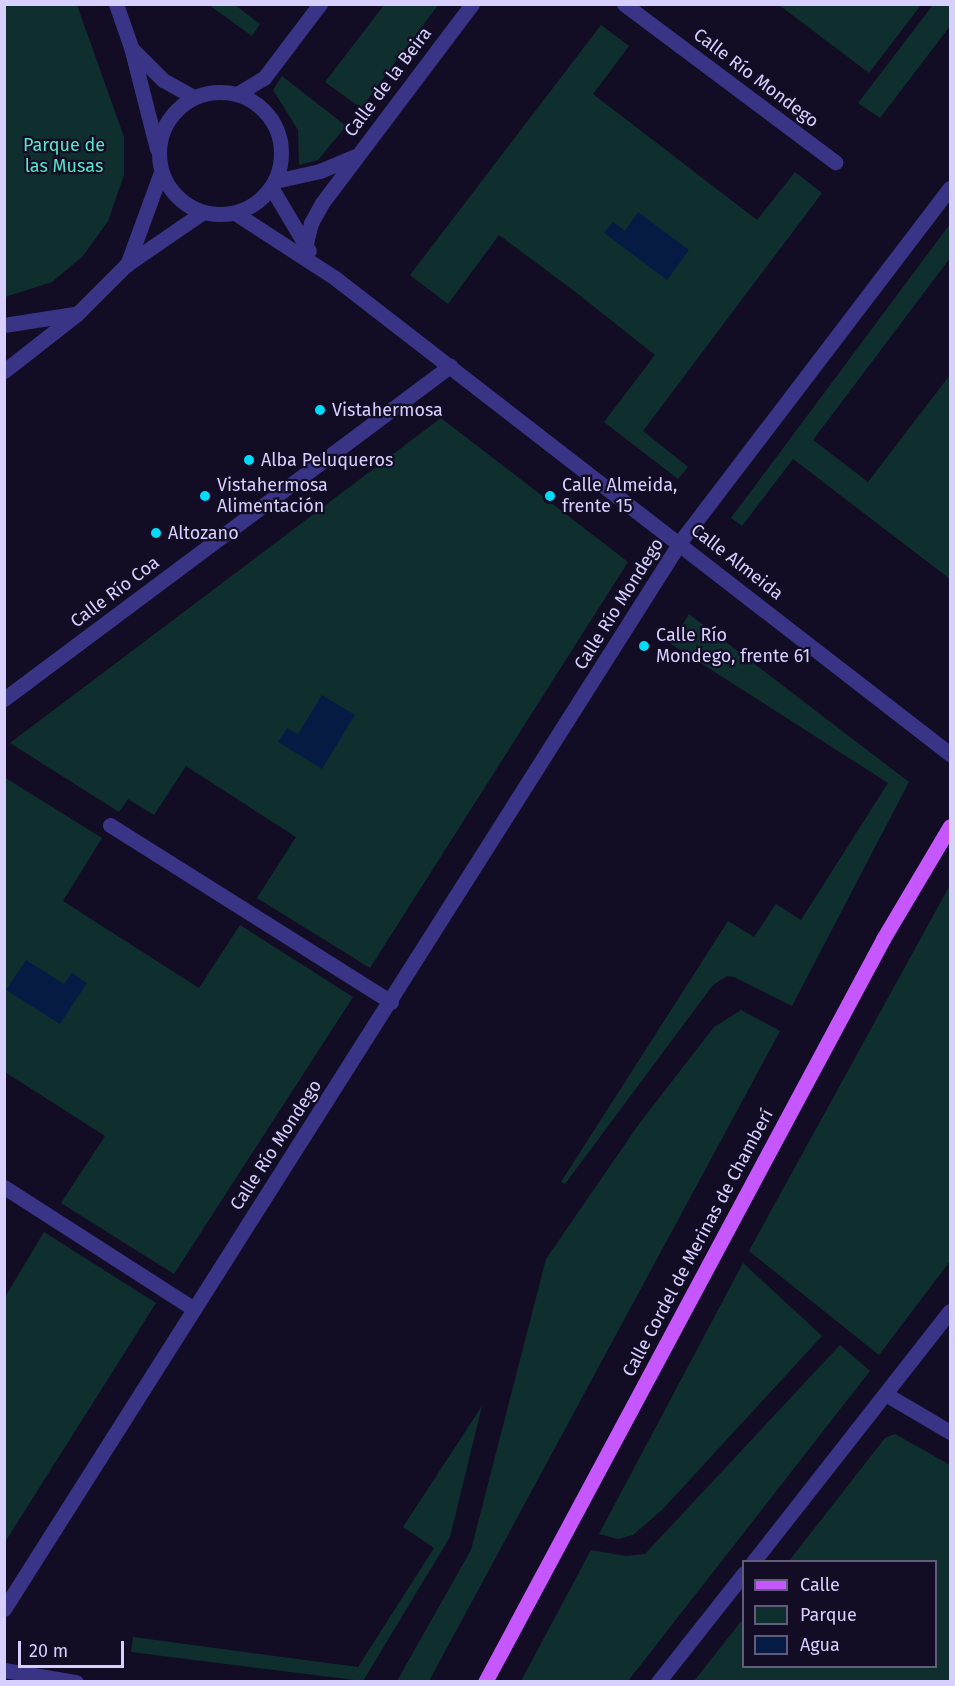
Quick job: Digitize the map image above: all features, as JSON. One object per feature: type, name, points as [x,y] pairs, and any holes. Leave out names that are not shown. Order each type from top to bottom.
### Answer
[{"type":"main road","name":"Calle Cordel de Merinas de Chamberí","points":[[485,1682],[883,939],[951,826]]},
{"type":"street","points":[[116,4],[132,49],[161,172],[176,198],[203,213],[235,213],[249,208],[273,184],[281,160],[280,139],[272,119],[257,104],[237,93],[215,91],[194,97],[176,110],[163,129],[158,152]]},
{"type":"street","points":[[237,93],[264,78],[320,4]]},
{"type":"street","name":"Calle de la Beira","points":[[305,247],[311,223],[322,203],[472,4]]},
{"type":"street","name":"Calle Río Mondego","points":[[624,4],[835,162]]},
{"type":"street","points":[[132,49],[163,80],[194,97]]},
{"type":"street","name":"Calle de la Beira","points":[[273,184],[320,171],[358,155]]},
{"type":"street","points":[[126,265],[161,172]]},
{"type":"street","name":"Calle Almeida","points":[[273,184],[305,247],[326,272]]},
{"type":"street","name":"Calle Río Mondego","points":[[4,1609],[391,1002],[680,542],[951,188]]},
{"type":"street","points":[[4,371],[77,314],[126,265],[203,213]]},
{"type":"street","name":"Calle Almeida","points":[[235,213],[326,272],[680,542],[951,754]]},
{"type":"street","points":[[4,325],[77,314]]},
{"type":"street","name":"Calle Río Coa","points":[[4,699],[450,366]]},
{"type":"street","points":[[110,825],[391,1002]]},
{"type":"street","points":[[4,1187],[194,1309]]},
{"type":"street","points":[[755,1560],[951,1311]]},
{"type":"street","points":[[887,1395],[951,1432]]},
{"type":"street","points":[[658,1682],[742,1576]]},
{"type":"street","points":[[4,1670],[76,1682]]},
{"type":"green space","name":"Parque de las Musas","points":[[4,5],[77,5],[124,137],[124,175],[108,221],[83,256],[52,282],[5,297]]},
{"type":"green space","points":[[209,5],[235,5],[260,24],[252,36]]},
{"type":"green space","points":[[384,5],[438,5],[361,108],[325,82]]},
{"type":"green space","points":[[779,5],[921,5],[869,73]]},
{"type":"green space","points":[[933,5],[950,5],[950,26],[880,118],[858,103]]},
{"type":"green space","points":[[601,25],[629,46],[593,94],[757,220],[795,172],[822,193],[643,431],[688,467],[678,479],[604,422],[655,355],[578,294],[499,235],[448,304],[410,275]]},
{"type":"green space","points":[[282,76],[346,126],[318,160],[299,165],[298,130],[273,90]]},
{"type":"green space","points":[[950,224],[950,258],[813,440],[868,482],[950,375],[950,579],[793,459],[742,526],[731,518]]},
{"type":"green space","points":[[441,418],[628,562],[370,968],[257,898],[296,837],[186,766],[154,815],[128,799],[119,812],[10,743]]},
{"type":"green space","points":[[689,614],[909,782],[792,1006],[734,977],[727,976],[713,985],[565,1184],[561,1182],[728,921],[754,937],[776,904],[801,920],[888,783],[671,644]]},
{"type":"green space","points":[[4,777],[102,838],[63,901],[199,988],[240,925],[353,997],[174,1274],[61,1203],[105,1136],[5,1072]]},
{"type":"green space","points":[[950,885],[950,1261],[879,1355],[749,1251]]},
{"type":"green space","points":[[741,1010],[780,1031],[429,1681],[397,1681],[471,1550],[546,1259],[639,1124],[714,1027]]},
{"type":"green space","points":[[44,1232],[156,1303],[5,1542],[5,1297]]},
{"type":"green space","points":[[743,1263],[822,1336],[662,1510],[633,1535],[618,1539],[599,1534]]},
{"type":"green space","points":[[840,1345],[870,1371],[628,1681],[521,1681],[591,1550],[626,1556],[645,1554]]},
{"type":"green space","points":[[482,1406],[450,1537],[363,1681],[131,1652],[133,1637],[358,1667],[434,1548],[403,1527]]},
{"type":"green space","points":[[895,1434],[950,1465],[950,1681],[694,1681],[742,1620],[742,1668],[937,1668],[937,1560],[790,1560],[885,1438]]},
{"type":"water","points":[[638,212],[689,250],[667,280],[604,233],[613,222],[625,231]]},
{"type":"water","points":[[322,695],[355,715],[322,769],[278,742],[287,728],[298,734]]},
{"type":"water","points":[[26,960],[64,984],[72,973],[87,983],[60,1024],[6,990]]},
{"type":"place","name":"Vistahermosa","points":[[320,410]]},
{"type":"place","name":"Alba Peluqueros","points":[[249,460]]},
{"type":"place","name":"Vistahermosa Alimentación","points":[[205,496]]},
{"type":"place","name":"Calle Almeida, frente 15","points":[[550,496]]},
{"type":"place","name":"Altozano","points":[[156,533]]},
{"type":"place","name":"Calle Río Mondego, frente 61","points":[[644,646]]}]
